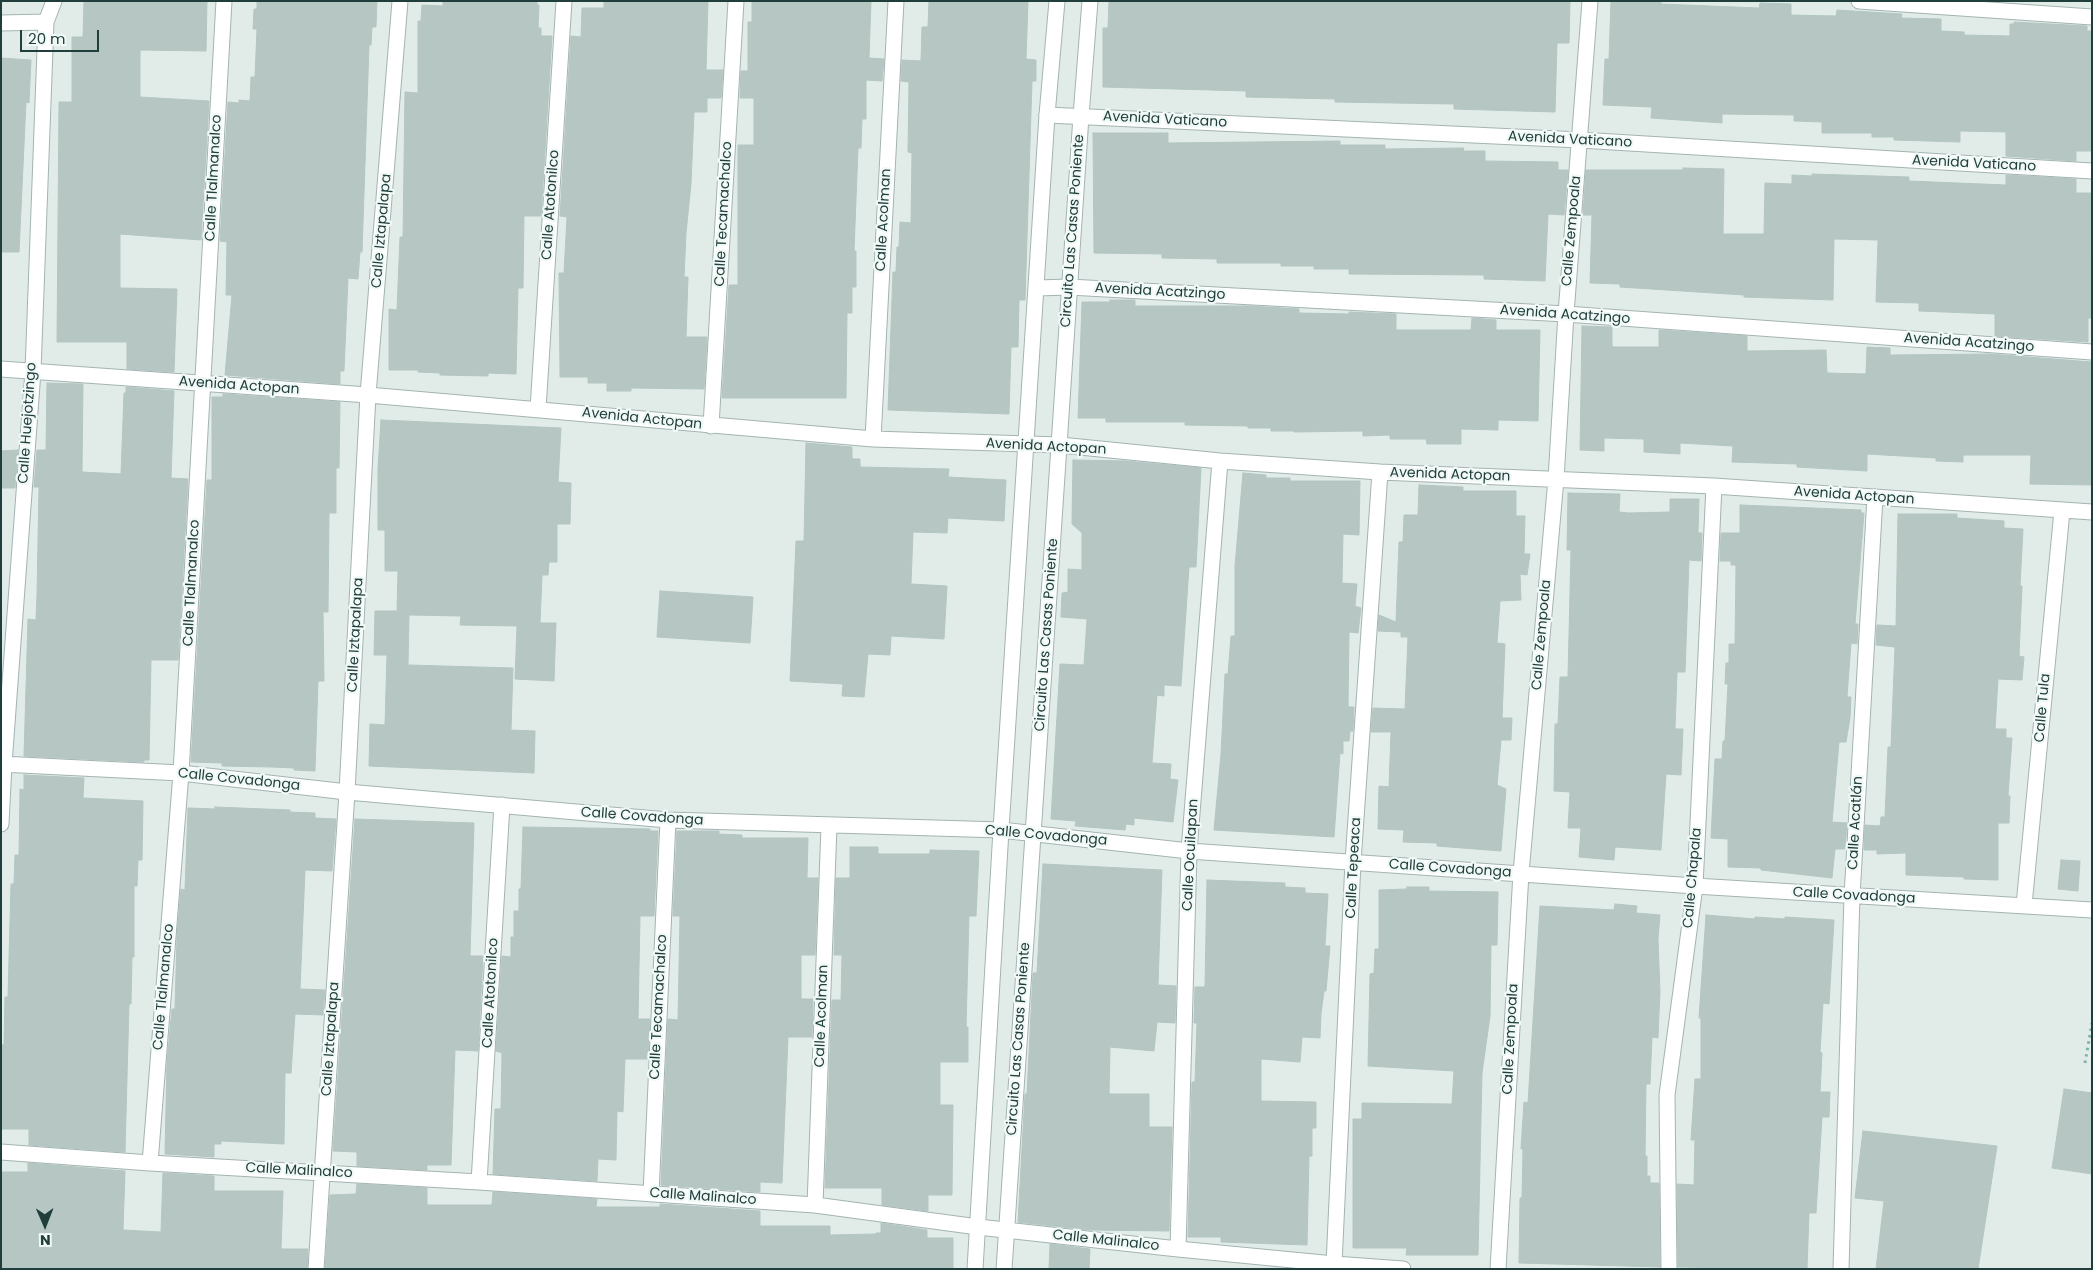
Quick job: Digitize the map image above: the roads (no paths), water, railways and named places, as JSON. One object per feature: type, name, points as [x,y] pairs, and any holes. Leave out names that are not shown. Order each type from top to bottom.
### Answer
[{"type":"street","name":"Calle Huejotzingo","points":[[1,824],[2,764],[33,370],[46,22],[54,1]]},
{"type":"street","name":"Calle Tlalmanalco","points":[[150,1163],[181,773],[224,1]]},
{"type":"street","name":"Calle Iztapalapa","points":[[316,1269],[347,792],[368,395],[400,1]]},
{"type":"street","name":"Calle Atotonilco","points":[[538,409],[564,1]]},
{"type":"street","name":"Calle Tecamachalco","points":[[711,426],[736,1]]},
{"type":"street","name":"Calle Acolman","points":[[873,439],[896,1]]},
{"type":"street","name":"Circuito Las Casas Poniente","points":[[975,1269],[1047,115],[1058,1]]},
{"type":"street","name":"Circuito Las Casas Poniente","points":[[1004,1269],[1069,287],[1090,1]]},
{"type":"street","name":"Calle Zempoala","points":[[1498,1269],[1521,873],[1556,479],[1566,314],[1590,1]]},
{"type":"street","points":[[1860,1],[2092,17]]},
{"type":"street","points":[[1,23],[46,22]]},
{"type":"street","name":"Avenida Vaticano","points":[[1047,115],[1580,140],[2092,171]]},
{"type":"street","name":"Avenida Acatzingo","points":[[1037,288],[1069,287],[1566,314],[2092,352]]},
{"type":"street","name":"Avenida Actopan","points":[[1,369],[368,395],[873,439],[1060,445],[1220,461],[1380,472],[1714,486],[2092,512]]},
{"type":"street","name":"Calle Ocuilapan","points":[[1178,1249],[1189,851],[1220,461]]},
{"type":"street","name":"Calle Tepeaca","points":[[1334,1264],[1354,862],[1380,472]]},
{"type":"street","name":"Calle Chapala","points":[[1669,1269],[1667,1095],[1695,886],[1714,486]]},
{"type":"street","name":"Calle Acatlán","points":[[1841,1269],[1852,896],[1875,497]]},
{"type":"street","name":"Calle Tula","points":[[2024,906],[2062,511]]},
{"type":"street","name":"Calle Covadonga","points":[[2,764],[181,773],[347,792],[668,820],[1001,830],[1189,851],[1695,886],[2092,910]]},
{"type":"street","name":"Calle Atotonilco","points":[[479,1182],[502,805]]},
{"type":"street","name":"Calle Tecamachalco","points":[[651,1194],[668,820]]},
{"type":"street","name":"Calle Acolman","points":[[815,1205],[829,826]]},
{"type":"street","name":"Calle Malinalco","points":[[1,1152],[815,1205],[978,1227],[1178,1249],[1403,1269]]}]
